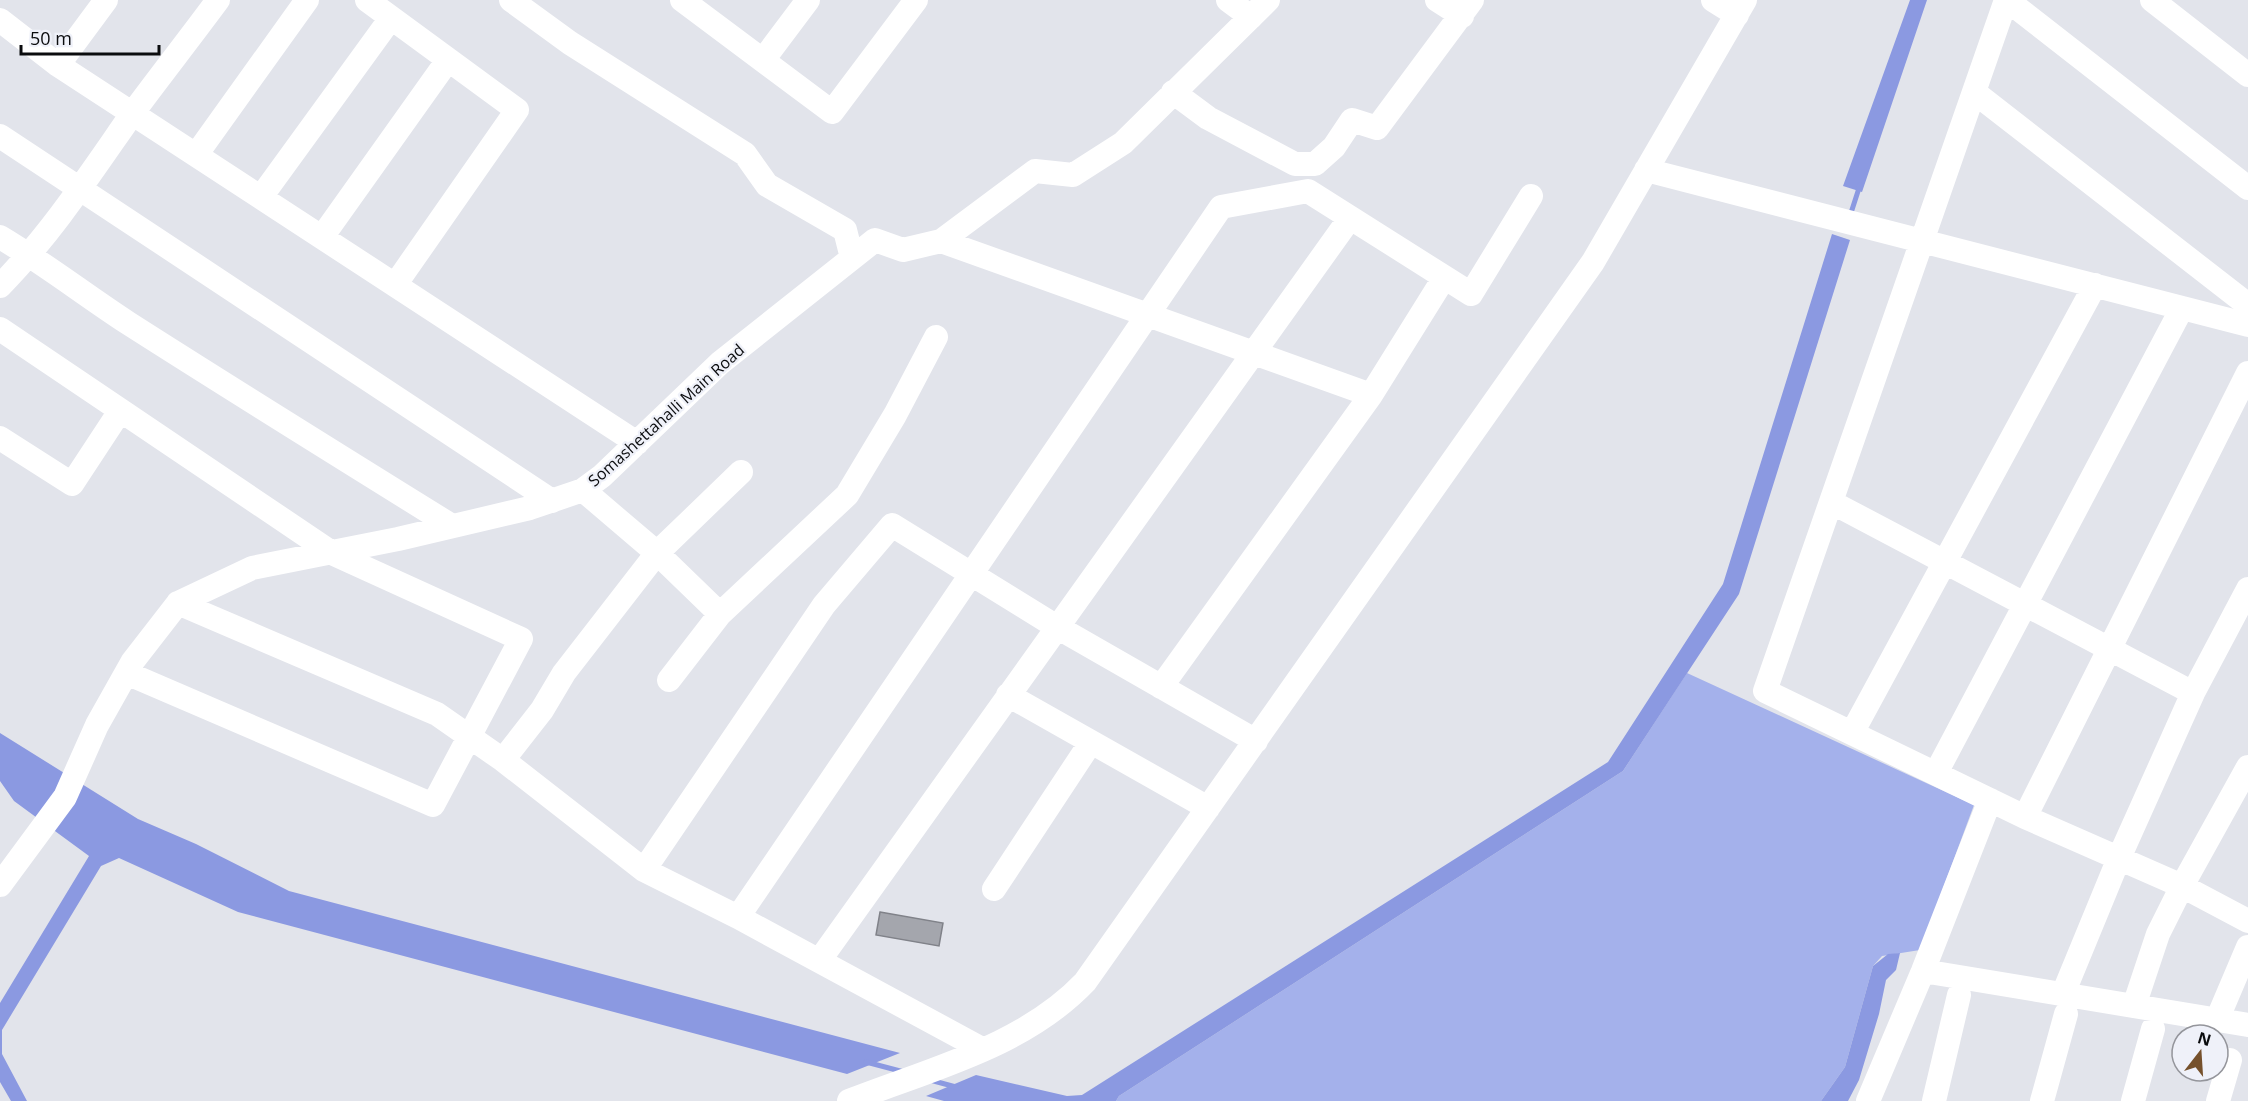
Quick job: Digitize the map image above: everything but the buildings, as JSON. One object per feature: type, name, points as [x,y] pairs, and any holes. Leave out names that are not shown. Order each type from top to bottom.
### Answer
[{"type":"street","points":[[58,65],[106,0]]},
{"type":"street","points":[[0,286],[30,255],[81,190],[133,114],[218,0]]},
{"type":"street","points":[[196,155],[307,0]]},
{"type":"street","points":[[368,0],[517,110],[395,285]]},
{"type":"street","points":[[511,0],[536,8],[570,43],[745,154],[767,185],[845,230],[852,258]]},
{"type":"street","points":[[682,0],[709,8],[763,60],[832,112],[916,0]]},
{"type":"street","points":[[763,60],[808,0]]},
{"type":"street","points":[[1228,0],[1251,17]]},
{"type":"street","name":"Somashettahalli Main Road","points":[[0,885],[59,804],[96,725],[133,661],[178,603],[252,568],[452,526],[552,501],[583,490],[637,443],[720,363],[875,240],[903,250],[941,241],[1035,171],[1073,175],[1123,143],[1268,0]]},
{"type":"street","points":[[1173,92],[1208,118],[1295,164],[1316,165],[1334,147],[1352,120],[1377,129],[1467,8],[1437,0]]},
{"type":"street","points":[[849,1101],[982,1049],[1040,1022],[1085,982],[1593,262],[1741,7],[1713,0]]},
{"type":"street","points":[[2248,188],[2007,0],[1765,691],[2025,817],[2182,886],[2248,921]]},
{"type":"street","points":[[2152,0],[2248,75]]},
{"type":"street","points":[[261,197],[391,18]]},
{"type":"street","points":[[0,20],[58,65],[637,443]]},
{"type":"street","points":[[322,237],[448,60]]},
{"type":"street","points":[[1974,92],[2248,305]]},
{"type":"street","points":[[0,136],[552,501]]},
{"type":"street","points":[[1646,170],[2248,325]]},
{"type":"street","points":[[738,917],[969,574],[1221,207],[1308,191],[1471,294],[1531,196]]},
{"type":"street","points":[[819,961],[1350,218]]},
{"type":"street","points":[[0,237],[119,317],[452,526]]},
{"type":"street","points":[[941,241],[1371,395]]},
{"type":"street","points":[[1161,687],[1371,395],[1444,278]]},
{"type":"street","points":[[1852,733],[2095,285]]},
{"type":"street","points":[[1936,773],[2182,308]]},
{"type":"street","points":[[0,329],[332,553],[521,639],[433,806],[131,675]]},
{"type":"street","points":[[669,680],[720,614],[846,495],[895,415],[936,337]]},
{"type":"street","points":[[2025,817],[2248,373]]},
{"type":"street","points":[[0,438],[72,484],[120,411]]},
{"type":"street","points":[[503,760],[542,710],[564,673],[657,553],[741,472]]},
{"type":"street","points":[[583,490],[657,553],[720,614]]},
{"type":"street","points":[[1831,502],[2193,693]]},
{"type":"street","points":[[644,870],[824,605],[892,525],[1057,627],[1256,741]]},
{"type":"street","points":[[2042,1101],[2065,1004],[2119,858],[2193,693],[2248,589]]},
{"type":"street","points":[[178,603],[437,714],[503,760],[644,870],[738,917],[982,1049]]},
{"type":"street","points":[[1008,695],[1208,808]]},
{"type":"street","points":[[994,889],[1091,742]]},
{"type":"street","points":[[2134,1006],[2158,934],[2248,767]]},
{"type":"street","points":[[1868,1101],[1923,971],[1990,800]]},
{"type":"street","points":[[2217,1020],[2248,947]]},
{"type":"street","points":[[1923,971],[2065,1004],[2134,1006],[2248,1025]]},
{"type":"street","points":[[1934,1101],[1959,995]]},
{"type":"street","points":[[2133,1101],[2153,1029]]},
{"type":"street","points":[[2218,1101],[2223,1083]]},
{"type":"shaded area","points":[[1910,0],[1927,0],[1862,192],[1843,186]]},
{"type":"shaded area","points":[[1832,234],[1850,240],[1739,594],[1623,771],[1119,1096],[1116,1101],[944,1101],[926,1096],[976,1075],[1067,1096],[1082,1095],[1608,762],[1723,584]]},
{"type":"shaded area","points":[[1687,673],[1974,805],[1920,950],[1882,956],[1873,966],[1845,1067],[1821,1101],[1116,1101],[1119,1096],[1623,771]]},
{"type":"shaded area","points":[[0,733],[138,819],[196,844],[289,891],[900,1053],[847,1074],[238,912],[119,858],[101,866],[2,1030],[2,1054],[27,1101],[11,1101],[0,1082],[0,1003],[89,856],[14,801],[0,781]]},
{"type":"shaded area","points":[[1900,953],[1896,970],[1886,980],[1879,1014],[1859,1080],[1848,1101],[1821,1101],[1845,1067],[1873,966],[1888,954]]},
{"type":"waterway","points":[[1850,216],[1860,185]]},
{"type":"waterway","points":[[866,1062],[904,1072]]},
{"type":"waterway","points":[[930,1080],[956,1087]]}]
